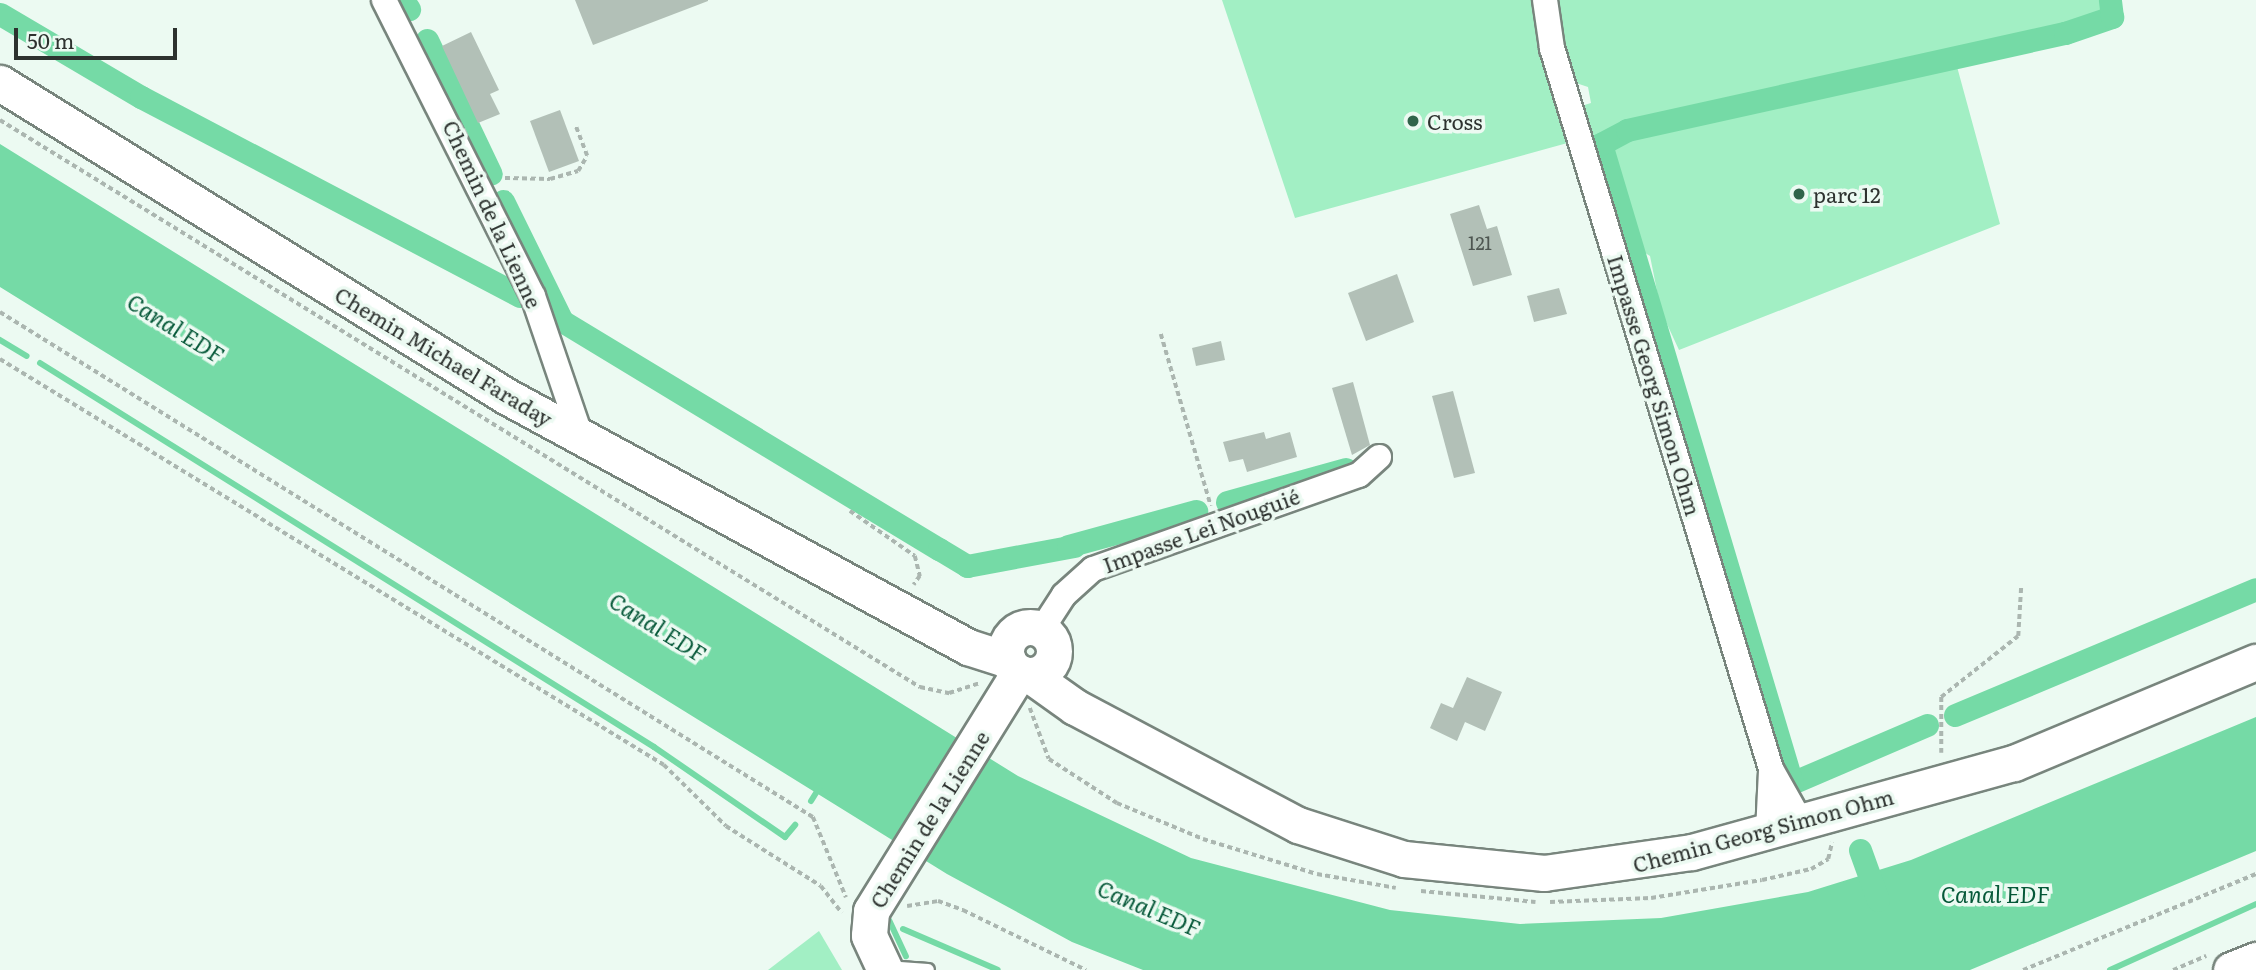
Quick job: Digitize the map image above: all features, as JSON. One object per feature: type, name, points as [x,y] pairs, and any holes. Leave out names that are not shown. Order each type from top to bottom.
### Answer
[{"type":"main road","name":"Chemin Michael Faraday","points":[[0,83],[581,438],[900,608],[1028,654]]},
{"type":"main road","name":"Chemin de la Lienne","points":[[884,968],[864,915],[1001,703],[1028,654]]},
{"type":"main road","name":"Chemin Georg Simon Ohm","points":[[1028,654],[1146,745],[1298,825],[1371,850],[1457,867],[1596,870],[1768,832],[2036,756],[2256,662]]},
{"type":"main road","points":[[2231,970],[2256,960]]},
{"type":"street","name":"Chemin de la Lienne","points":[[384,0],[533,296],[581,438]]},
{"type":"street","name":"Impasse Georg Simon Ohm","points":[[1545,0],[1552,48],[1771,769],[1801,822]]},
{"type":"street","name":"Impasse Lei Nouguié","points":[[1028,654],[1084,574],[1216,521],[1359,475],[1379,457]]},
{"type":"street","name":"Impasse Georg Simon Ohm","points":[[1768,832],[1771,769]]},
{"type":"lane","points":[[884,968],[928,970]]},
{"type":"path","points":[[505,178],[550,179],[578,171],[587,156],[576,127]]},
{"type":"path","points":[[0,312],[813,817],[847,899],[864,915]]},
{"type":"path","points":[[1161,334],[1216,521]]},
{"type":"path","points":[[0,359],[664,765],[726,826],[864,915],[937,901],[1086,970]]},
{"type":"path","points":[[850,511],[919,562],[920,576],[900,608]]},
{"type":"path","points":[[1943,783],[1941,697],[2018,636],[2021,586]]},
{"type":"path","points":[[2023,970],[2256,874]]},
{"type":"shaded area","name":"Cross","points":[[1222,0],[1534,0],[1547,71],[1571,142],[1295,218]]},
{"type":"shaded area","name":"parc 12","points":[[1553,0],[2103,0],[2107,13],[1953,52],[2000,224],[1679,350],[1661,311],[1650,256],[1623,239],[1596,164],[1578,107],[1591,103],[1588,87],[1570,81]]},
{"type":"shaded area","points":[[819,931],[842,970],[768,970]]},
{"type":"water","name":"Canal EDF","points":[[0,144],[1018,776],[1191,858],[1390,910],[1520,924],[1661,918],[1808,892],[1911,860],[2256,717],[2256,851],[1970,970],[1143,970],[1072,942],[947,874],[0,287]]},
{"type":"building","points":[[575,0],[708,0],[708,1],[593,45]]},
{"type":"building","points":[[471,32],[499,90],[490,94],[500,114],[478,123],[442,46]]},
{"type":"building","points":[[560,110],[579,161],[549,172],[530,121]]},
{"type":"building","points":[[1479,205],[1487,229],[1497,226],[1512,275],[1473,286],[1450,214]]},
{"type":"building","points":[[1397,274],[1414,322],[1366,341],[1348,293]]},
{"type":"building","points":[[1559,288],[1567,314],[1534,322],[1527,296]]},
{"type":"building","points":[[1221,341],[1225,360],[1196,366],[1192,348]]},
{"type":"building","points":[[1353,382],[1370,445],[1352,455],[1332,388]]},
{"type":"building","points":[[1453,391],[1475,473],[1454,478],[1432,396]]},
{"type":"building","points":[[1264,432],[1266,439],[1290,432],[1297,457],[1247,472],[1243,459],[1229,462],[1223,442]]},
{"type":"building","points":[[1467,677],[1502,692],[1485,731],[1465,722],[1457,741],[1430,728],[1441,703],[1453,708]]},
{"type":"waterway","points":[[403,0],[409,9]]},
{"type":"waterway","points":[[1927,725],[1792,783],[1601,144],[1627,130],[2065,33],[2112,17],[2110,0]]},
{"type":"waterway","points":[[0,14],[141,97],[520,296]]},
{"type":"waterway","points":[[427,40],[491,174]]},
{"type":"waterway","points":[[503,201],[562,321],[967,566],[1074,546]]},
{"type":"waterway","points":[[0,340],[27,356]]},
{"type":"waterway","points":[[40,363],[654,747],[785,837],[795,825]]},
{"type":"waterway","points":[[1227,502],[1346,469]]},
{"type":"waterway","points":[[1068,546],[1196,511]]},
{"type":"waterway","points":[[1955,715],[2256,589]]},
{"type":"waterway","points":[[811,801],[819,788]]},
{"type":"waterway","points":[[1860,850],[1878,900]]},
{"type":"waterway","points":[[2110,970],[2256,904]]},
{"type":"waterway","points":[[889,920],[906,956]]},
{"type":"waterway","points":[[903,929],[998,970]]},
{"type":"place","name":"Cross","points":[[1413,121]]},
{"type":"place","name":"parc 12","points":[[1799,194]]}]
